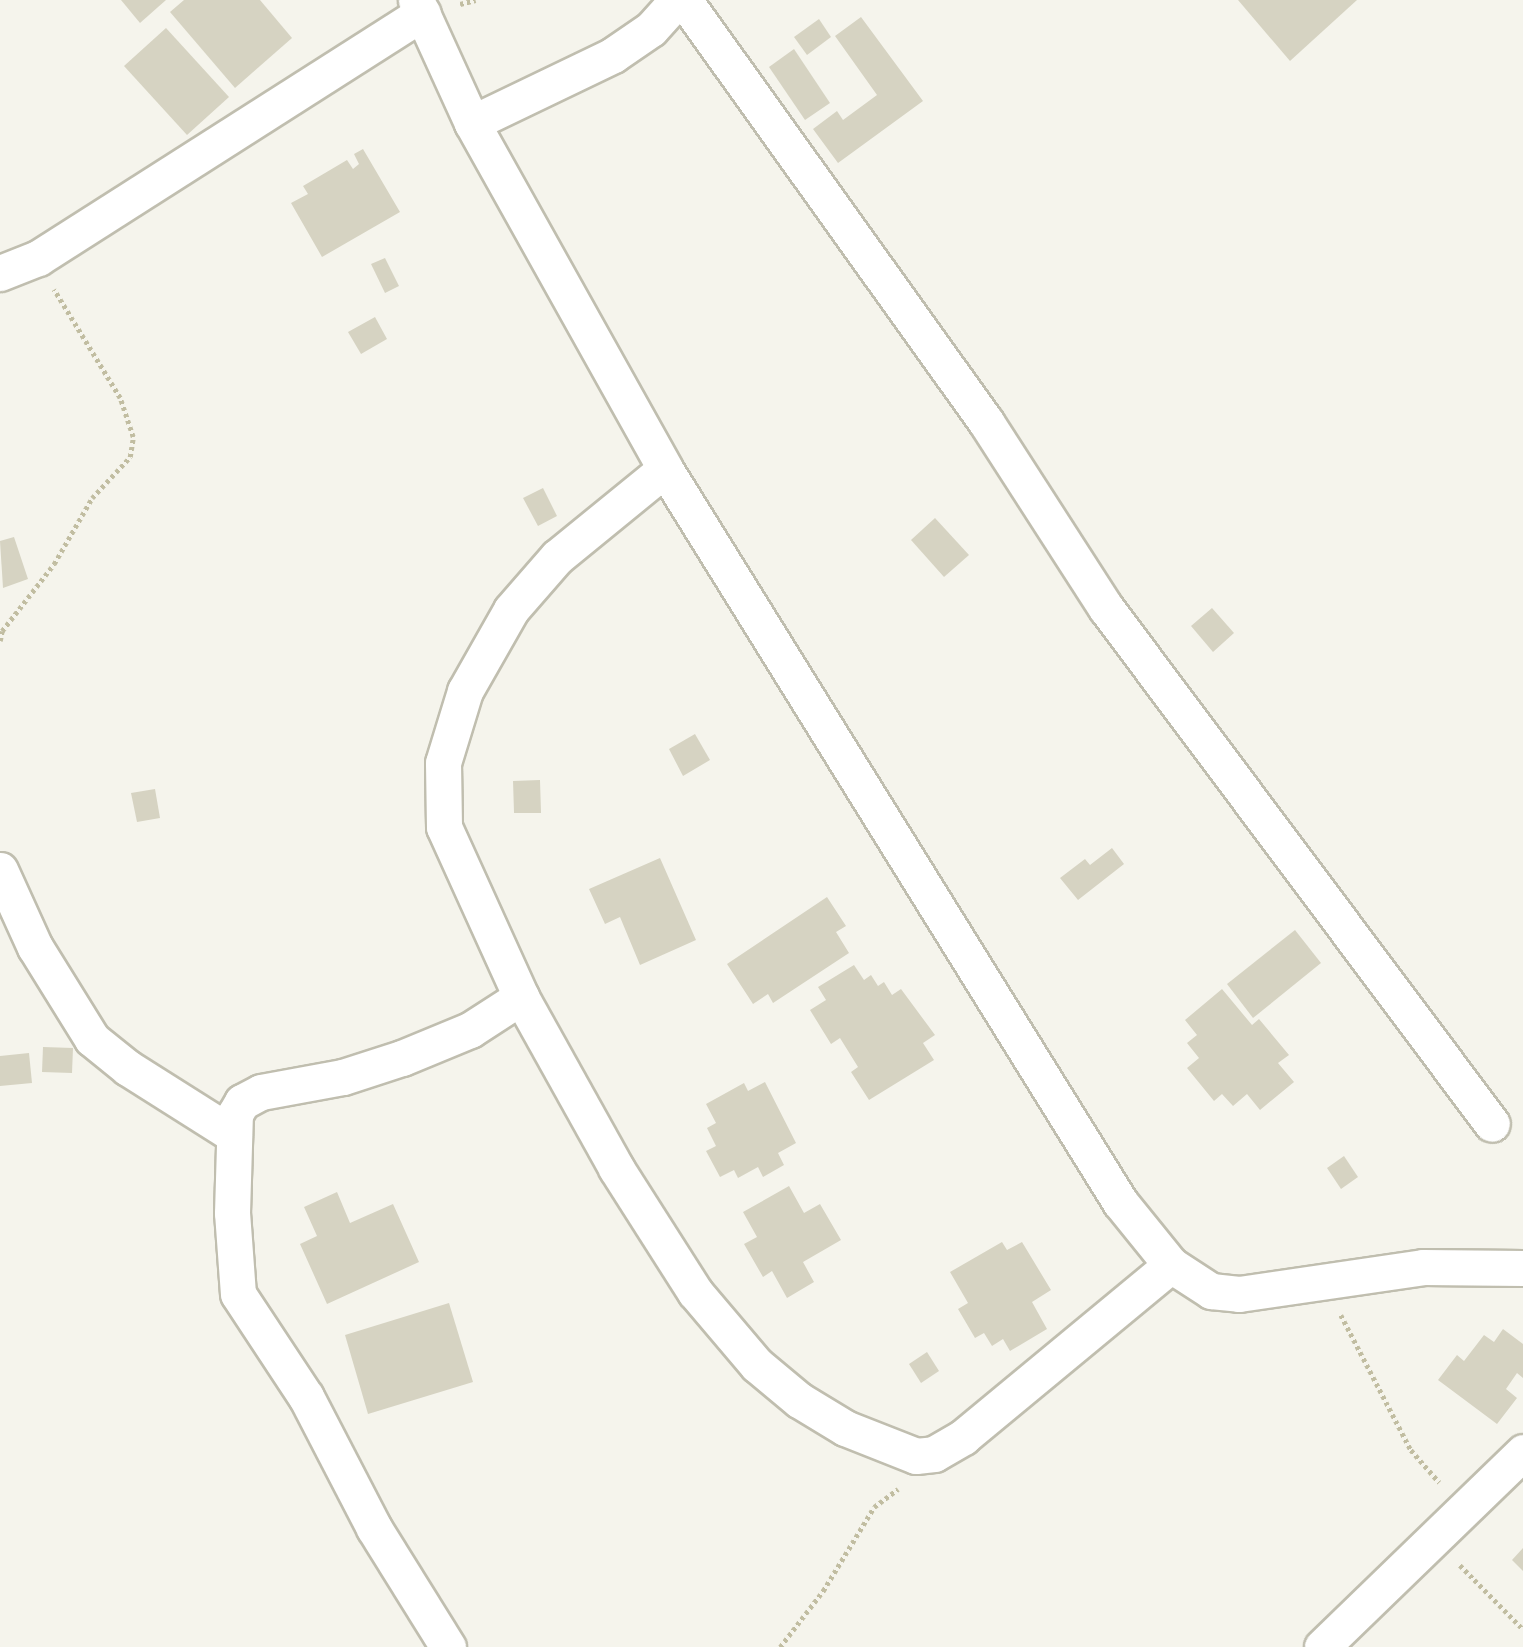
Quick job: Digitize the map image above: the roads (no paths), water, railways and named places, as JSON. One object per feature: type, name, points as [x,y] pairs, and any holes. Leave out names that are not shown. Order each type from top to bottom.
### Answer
[{"type":"street","points":[[472,122],[613,55],[651,29],[677,0]]},
{"type":"street","points":[[684,0],[986,422],[1107,608],[1492,1124]]},
{"type":"street","points":[[0,274],[38,258],[419,7],[472,122],[665,469],[1120,1202],[1171,1265],[1211,1291],[1239,1294],[1325,1279],[1423,1267],[1523,1268]]},
{"type":"street","points":[[665,469],[557,556],[511,610],[464,691],[443,763],[444,827],[521,997],[616,1168],[695,1292],[757,1365],[799,1400],[845,1428],[899,1451],[934,1454],[1008,1403],[1171,1265]]},
{"type":"street","points":[[0,870],[35,947],[92,1039],[128,1068],[234,1135]]},
{"type":"street","points":[[448,1647],[374,1528],[306,1397],[238,1294],[232,1213],[235,1114],[243,1102],[261,1092],[343,1077],[402,1058],[470,1030],[521,997]]},
{"type":"street","points":[[1322,1647],[1367,1599],[1468,1509],[1523,1452]]}]
